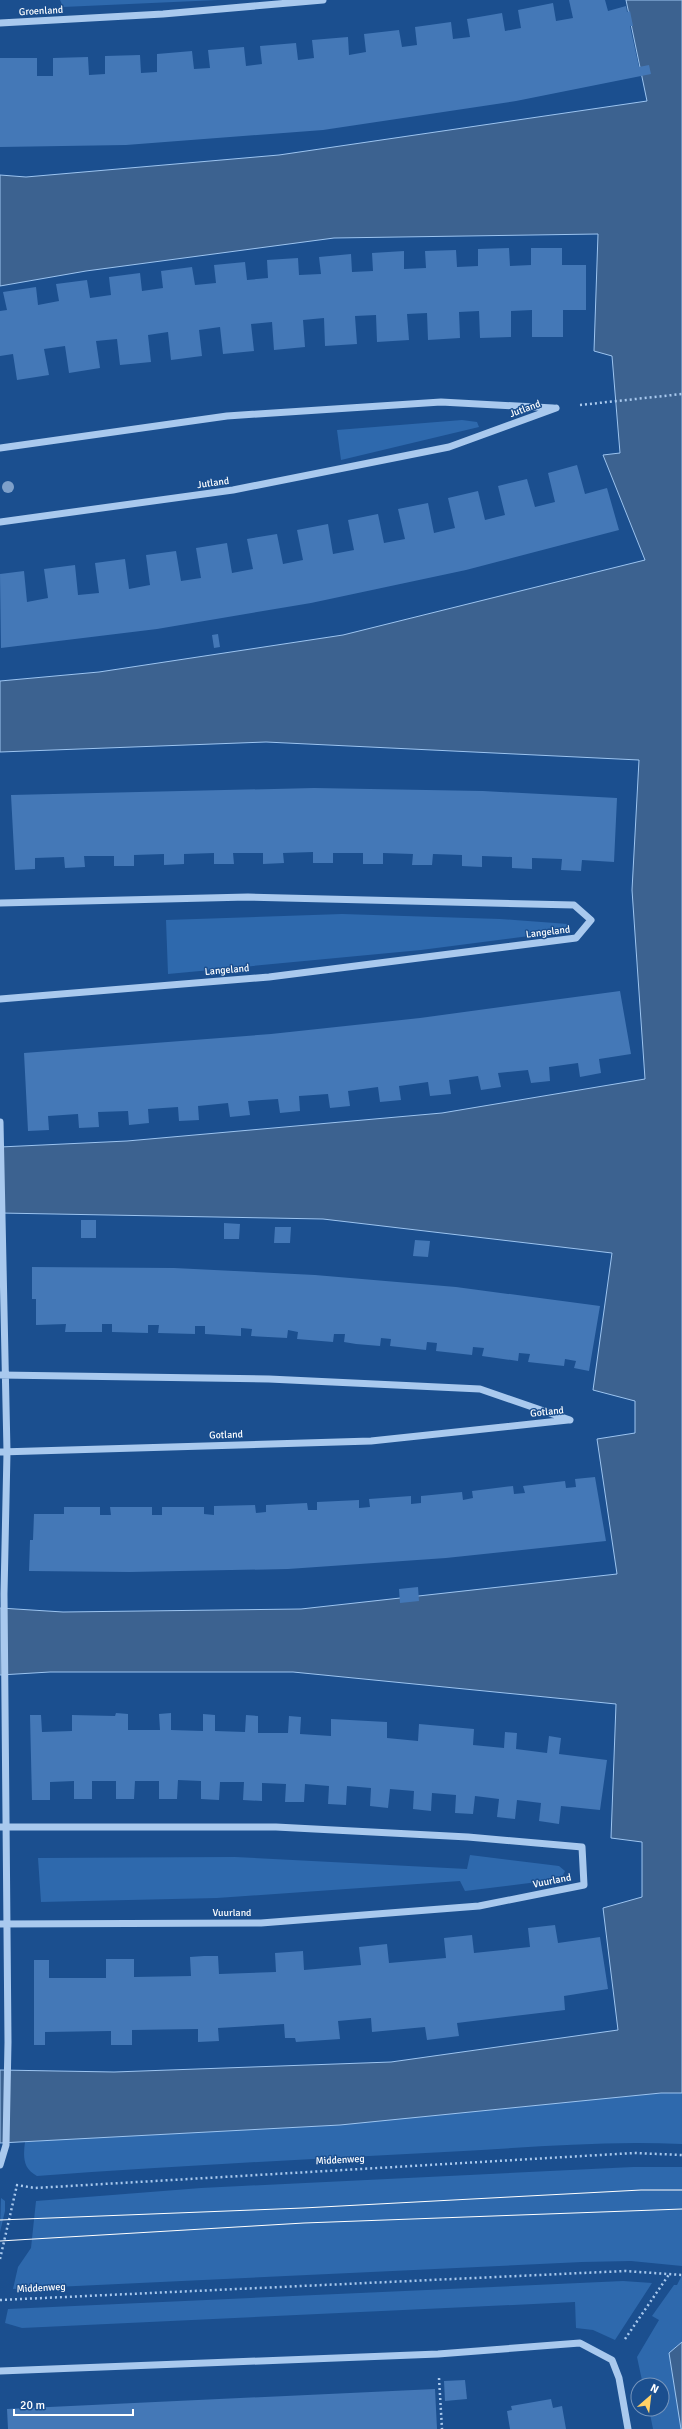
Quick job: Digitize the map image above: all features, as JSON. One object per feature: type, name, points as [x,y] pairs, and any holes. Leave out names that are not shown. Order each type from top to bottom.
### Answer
[{"type":"street","name":"Groenland","points":[[0,23],[163,14],[323,0]]},
{"type":"street","name":"Jutland","points":[[0,448],[227,416],[441,402],[556,408]]},
{"type":"street","name":"Jutland","points":[[0,522],[233,490],[449,448],[556,408]]},
{"type":"street","name":"Langeland","points":[[0,903],[248,897],[574,905],[591,920],[576,938],[269,977],[0,999]]},
{"type":"street","points":[[0,1122],[3,1238],[3,1827],[4,1924],[8,2042],[6,2145],[0,2165]]},
{"type":"street","name":"Gotland","points":[[3,1375],[269,1379],[480,1388],[570,1420],[371,1440],[3,1452]]},
{"type":"street","name":"Vuurland","points":[[3,1827],[276,1827],[468,1837],[582,1847],[584,1885],[479,1906],[261,1923],[4,1924]]},
{"type":"street","points":[[0,2371],[438,2354],[580,2343],[612,2360],[619,2378],[628,2429]]},
{"type":"path","points":[[556,408],[682,394]]},
{"type":"path","name":"Middenweg","points":[[11,2184],[34,2188],[634,2153],[682,2155]]},
{"type":"path","points":[[0,2259],[17,2185]]},
{"type":"path","name":"Middenweg","points":[[0,2300],[625,2271],[670,2273],[682,2276]]},
{"type":"path","points":[[612,2360],[670,2273]]},
{"type":"path","points":[[438,2354],[442,2429]]},
{"type":"shaded area","points":[[60,0],[218,0],[63,7]]},
{"type":"shaded area","points":[[626,0],[682,0],[682,2093],[661,2093],[340,2125],[0,2143],[0,2070],[114,2072],[391,2062],[618,2030],[603,1908],[642,1897],[642,1842],[611,1838],[616,1704],[293,1672],[50,1672],[0,1675],[0,1608],[63,1612],[301,1609],[617,1574],[597,1439],[635,1433],[635,1401],[593,1390],[612,1253],[323,1219],[0,1213],[0,1147],[127,1141],[442,1113],[645,1079],[632,890],[639,760],[266,742],[0,752],[0,681],[99,672],[343,635],[645,560],[603,455],[620,453],[612,356],[594,351],[598,234],[334,238],[86,271],[0,286],[0,175],[26,177],[279,155],[647,101]]},
{"type":"shaded area","points":[[462,420],[477,422],[479,427],[341,460],[337,430]]},
{"type":"shaded area","points":[[342,914],[500,919],[568,924],[568,931],[421,950],[168,974],[166,920]]},
{"type":"shaded area","points":[[470,1855],[559,1866],[565,1871],[561,1879],[465,1891],[460,1881],[217,1898],[41,1902],[38,1858],[235,1857],[467,1869]]},
{"type":"shaded area","points":[[661,2093],[682,2093],[682,2144],[623,2143],[564,2145],[37,2176],[29,2170],[24,2158],[25,2142]]},
{"type":"shaded area","points":[[633,2167],[682,2167],[682,2266],[631,2261],[582,2262],[13,2289],[18,2267],[31,2248],[36,2201],[201,2188]]},
{"type":"shaded area","points":[[1,2198],[5,2201],[5,2211],[0,2232]]},
{"type":"shaded area","points":[[682,2275],[682,2429],[653,2429],[651,2417],[670,2417],[670,2377],[641,2377],[637,2357],[659,2320],[652,2316],[674,2285],[677,2285]]},
{"type":"shaded area","points":[[623,2281],[652,2283],[615,2340],[593,2330],[576,2328],[575,2302],[22,2328],[5,2323],[8,2309]]},
{"type":"shaded area","points":[[682,2342],[682,2429],[681,2429],[669,2353]]},
{"type":"building","points":[[569,0],[605,0],[608,11],[626,6],[627,12],[630,11],[633,26],[630,26],[639,67],[649,65],[651,74],[516,101],[323,130],[126,145],[0,147],[0,58],[37,58],[37,76],[53,76],[53,58],[88,57],[89,75],[105,74],[105,56],[140,55],[141,73],[157,72],[157,54],[192,51],[194,69],[210,68],[208,50],[244,47],[246,66],[262,64],[260,46],[296,43],[298,60],[314,58],[312,40],[348,37],[349,55],[366,52],[364,34],[399,30],[402,47],[417,45],[415,27],[451,22],[453,39],[470,37],[467,19],[502,13],[505,31],[521,28],[518,10],[553,3],[556,21],[573,18]]},
{"type":"building","points":[[509,248],[510,266],[531,265],[531,248],[562,248],[562,265],[586,265],[586,310],[563,310],[563,337],[532,337],[532,310],[511,311],[511,337],[480,338],[479,311],[459,312],[460,338],[428,340],[427,313],[407,314],[409,340],[377,342],[376,315],[355,316],[357,344],[325,346],[324,318],[303,320],[305,347],[274,350],[272,322],[251,324],[254,351],[223,354],[220,327],[199,330],[202,356],[171,360],[168,332],[148,335],[151,362],[120,365],[117,339],[96,341],[100,368],[69,373],[65,346],[44,349],[49,375],[17,380],[13,354],[0,356],[0,311],[7,310],[3,292],[36,287],[38,305],[59,301],[56,284],[87,280],[90,298],[111,295],[109,277],[140,273],[142,291],[163,288],[161,271],[192,267],[195,285],[216,283],[214,265],[245,262],[247,280],[268,278],[267,260],[298,258],[299,275],[321,274],[319,257],[351,254],[352,272],[373,271],[372,253],[404,251],[404,269],[426,268],[425,251],[456,250],[457,267],[478,266],[478,249]]},
{"type":"building","points":[[577,465],[585,494],[607,488],[619,530],[466,570],[311,603],[157,629],[1,648],[0,574],[24,571],[27,602],[48,598],[44,569],[75,565],[78,595],[99,593],[95,563],[125,559],[129,589],[150,585],[146,555],[176,551],[181,581],[201,578],[196,548],[227,543],[232,573],[253,569],[247,539],[277,534],[283,564],[303,560],[297,530],[328,524],[333,554],[354,550],[348,520],[378,514],[384,543],[405,539],[398,509],[428,503],[434,533],[455,528],[448,498],[478,491],[485,520],[505,515],[498,486],[527,479],[535,507],[555,502],[548,473]]},
{"type":"building","points":[[218,634],[220,647],[214,648],[212,635]]},
{"type":"building","points":[[314,788],[483,791],[617,798],[614,862],[582,860],[581,871],[561,870],[562,859],[532,858],[532,869],[512,868],[512,857],[482,856],[482,867],[462,866],[462,855],[433,854],[432,865],[412,865],[413,854],[383,853],[383,864],[363,864],[363,853],[333,853],[333,863],[313,863],[313,852],[283,853],[284,863],[263,864],[263,853],[233,853],[234,864],[214,864],[214,853],[184,854],[184,864],[164,865],[164,854],[134,855],[134,866],[114,866],[114,856],[84,856],[85,867],[65,868],[64,857],[35,858],[35,869],[15,870],[11,795]]},
{"type":"building","points":[[620,991],[631,1054],[599,1059],[601,1073],[580,1077],[578,1063],[549,1067],[550,1081],[531,1083],[528,1070],[498,1073],[501,1087],[481,1090],[478,1076],[449,1080],[451,1094],[430,1096],[428,1082],[399,1086],[401,1100],[380,1102],[378,1087],[348,1091],[350,1106],[330,1108],[328,1094],[299,1096],[300,1111],[280,1113],[278,1099],[248,1101],[250,1115],[230,1117],[228,1103],[198,1106],[199,1120],[179,1121],[178,1107],[148,1109],[149,1123],[129,1125],[128,1111],[98,1112],[99,1127],[79,1128],[78,1114],[48,1116],[49,1130],[28,1131],[24,1053],[271,1034],[420,1018]]},
{"type":"building","points":[[81,1220],[96,1220],[96,1238],[81,1238]]},
{"type":"building","points":[[224,1223],[240,1224],[239,1239],[224,1239]]},
{"type":"building","points":[[275,1227],[291,1227],[290,1243],[274,1243]]},
{"type":"building","points":[[415,1240],[430,1241],[428,1257],[413,1256]]},
{"type":"building","points":[[32,1267],[174,1268],[315,1275],[456,1287],[600,1306],[589,1371],[574,1368],[576,1361],[565,1359],[564,1366],[528,1362],[530,1354],[519,1353],[518,1361],[482,1356],[484,1348],[473,1347],[472,1355],[436,1351],[437,1343],[427,1342],[426,1350],[390,1346],[391,1339],[381,1338],[380,1346],[356,1344],[344,1342],[345,1334],[334,1334],[333,1342],[297,1339],[298,1332],[288,1330],[287,1338],[251,1336],[252,1329],[241,1328],[241,1336],[205,1334],[205,1326],[195,1326],[195,1334],[158,1333],[159,1325],[148,1325],[148,1333],[112,1332],[112,1324],[102,1324],[102,1332],[65,1332],[66,1324],[36,1325],[36,1299],[32,1299]]},
{"type":"building","points":[[595,1477],[606,1541],[446,1558],[288,1569],[130,1572],[29,1571],[30,1540],[33,1540],[34,1514],[64,1514],[64,1507],[100,1507],[100,1515],[111,1515],[110,1507],[152,1507],[152,1515],[162,1515],[162,1507],[204,1507],[204,1514],[214,1515],[214,1506],[255,1505],[256,1513],[266,1512],[266,1505],[307,1503],[308,1510],[317,1510],[317,1502],[359,1500],[359,1508],[370,1507],[369,1499],[411,1496],[411,1504],[421,1503],[421,1496],[462,1492],[463,1500],[473,1498],[472,1491],[513,1486],[514,1494],[525,1493],[523,1486],[565,1481],[566,1488],[576,1487],[575,1479]]},
{"type":"building","points":[[418,1587],[419,1601],[400,1603],[399,1589]]},
{"type":"building","points":[[116,1713],[128,1714],[128,1730],[160,1730],[159,1714],[171,1713],[171,1730],[203,1731],[203,1714],[215,1715],[215,1731],[245,1732],[246,1715],[258,1716],[258,1733],[288,1733],[289,1716],[301,1717],[300,1734],[331,1736],[331,1719],[387,1722],[387,1738],[418,1741],[419,1724],[474,1729],[473,1745],[504,1748],[505,1732],[517,1733],[516,1749],[547,1753],[549,1736],[561,1738],[559,1754],[607,1760],[600,1810],[561,1806],[559,1824],[539,1821],[541,1803],[517,1800],[515,1819],[497,1817],[499,1799],[475,1796],[473,1814],[455,1813],[456,1795],[432,1793],[431,1811],[413,1809],[414,1791],[390,1789],[388,1808],[370,1806],[371,1788],[347,1786],[346,1805],[328,1804],[329,1786],[305,1784],[304,1802],[285,1802],[286,1784],[262,1783],[262,1801],[243,1800],[244,1782],[220,1782],[219,1800],[201,1799],[201,1781],[178,1780],[177,1799],[159,1799],[159,1781],[135,1781],[134,1799],[116,1799],[116,1781],[92,1781],[92,1799],[74,1799],[74,1781],[50,1782],[50,1800],[32,1800],[30,1715],[41,1715],[42,1732],[72,1731],[72,1715],[115,1716]]},
{"type":"building","points":[[555,1925],[558,1943],[600,1937],[608,1989],[564,1996],[565,2010],[457,2023],[459,2036],[427,2040],[425,2027],[372,2032],[371,2018],[338,2021],[340,2039],[296,2042],[295,2038],[285,2038],[284,2024],[218,2028],[219,2041],[198,2042],[198,2029],[132,2030],[132,2045],[111,2045],[111,2031],[45,2032],[45,2045],[34,2045],[34,1960],[49,1960],[49,1978],[106,1978],[106,1959],[134,1959],[134,1977],[191,1976],[190,1957],[204,1956],[218,1956],[219,1974],[276,1972],[275,1953],[303,1951],[304,1970],[361,1965],[359,1947],[387,1944],[389,1963],[446,1958],[444,1938],[472,1935],[474,1953],[530,1947],[528,1928]]},
{"type":"building","points":[[465,2380],[467,2399],[445,2401],[444,2381]]},
{"type":"building","points":[[435,2389],[437,2429],[8,2429],[7,2409]]},
{"type":"building","points":[[551,2399],[553,2408],[562,2406],[566,2429],[510,2429],[507,2411],[512,2410],[511,2406]]},
{"type":"tram line","points":[[0,2220],[303,2208],[641,2190],[682,2190]]},
{"type":"tram line","points":[[0,2241],[304,2223],[682,2209]]}]
